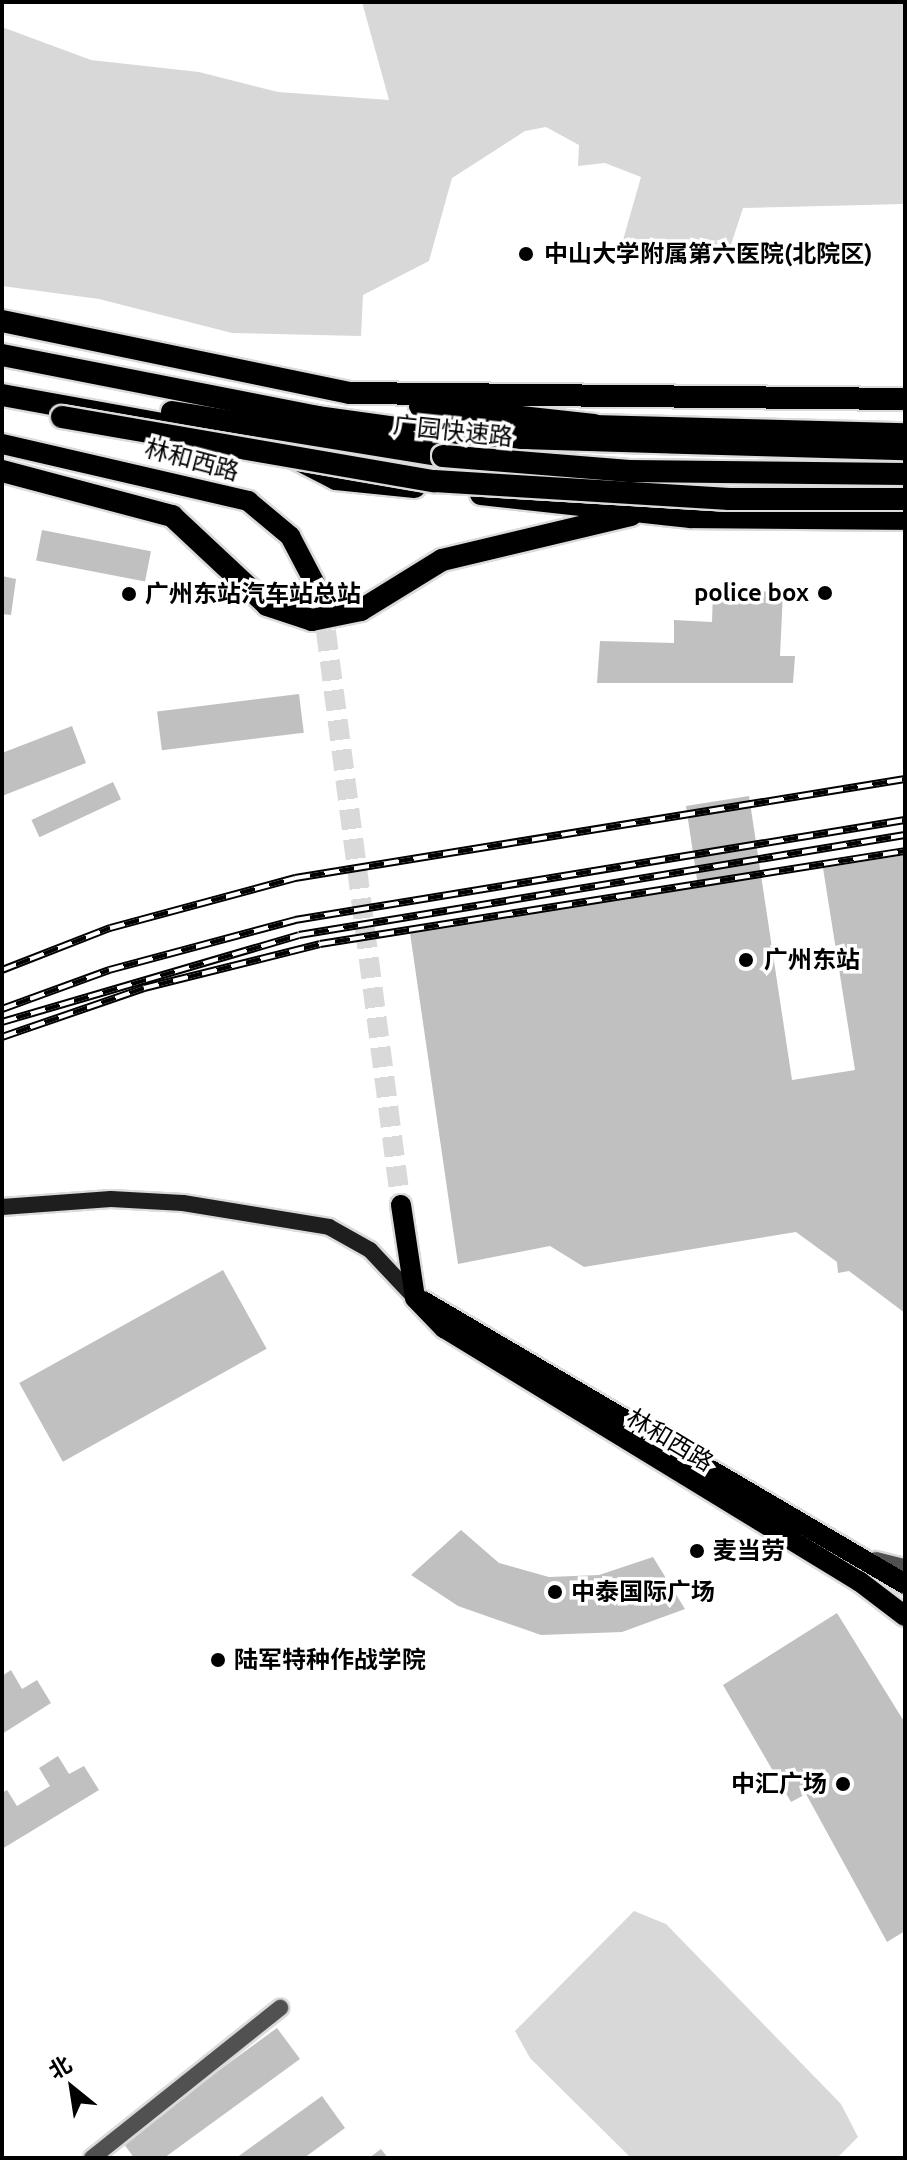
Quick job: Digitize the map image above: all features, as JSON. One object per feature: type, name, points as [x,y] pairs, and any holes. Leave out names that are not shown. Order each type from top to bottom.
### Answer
[{"type":"highway","points":[[2,321],[350,393],[594,425]]},
{"type":"highway","points":[[2,355],[363,423],[568,443],[905,449]]},
{"type":"highway","name":"广园快速路","points":[[2,381],[295,436],[498,463],[905,474]]},
{"type":"highway","points":[[350,393],[905,399]]},
{"type":"highway","points":[[2,395],[248,440],[336,479],[645,512],[905,519]]},
{"type":"highway","points":[[2,409],[62,417],[327,467],[462,484],[729,499],[905,499]]},
{"type":"highway","points":[[363,423],[594,425]]},
{"type":"highway","points":[[2,471],[172,516],[267,605],[312,620],[361,610],[442,560],[645,512]]},
{"type":"highway","points":[[2,487],[172,516]]},
{"type":"main road","points":[[594,425],[905,433]]},
{"type":"main road","name":"林和西路","points":[[2,444],[248,501],[290,536],[322,597]]},
{"type":"main road","name":"林和西路","points":[[2,1207],[111,1199],[242,1215],[348,1235],[456,1337],[859,1581],[905,1616]]},
{"type":"main road","points":[[401,1205],[415,1298]]},
{"type":"main road","name":"林和西路","points":[[415,1298],[458,1316],[751,1497],[862,1555],[905,1584]]},
{"type":"street","points":[[862,1555],[905,1567]]},
{"type":"street","points":[[92,2158],[280,2008]]},
{"type":"shaded area","points":[[362,2],[905,2],[905,204],[743,208],[727,257],[621,247],[641,177],[605,163],[578,166],[579,145],[546,127],[525,131],[452,178],[429,261],[363,295],[361,336],[232,333],[99,299],[2,286],[2,27],[91,60],[199,72],[278,92],[389,100]]},
{"type":"shaded area","points":[[634,1911],[666,1924],[841,2104],[858,2137],[837,2158],[631,2158],[530,2058],[515,2031]]},
{"type":"building","points":[[42,530],[151,551],[145,582],[36,560]]},
{"type":"building","points":[[2,576],[16,579],[11,615],[2,614]]},
{"type":"building","points":[[713,590],[783,592],[780,656],[795,656],[793,683],[597,683],[600,641],[674,643],[674,620],[712,622]]},
{"type":"building","points":[[299,694],[304,733],[162,750],[157,711]]},
{"type":"building","points":[[72,726],[86,763],[2,796],[2,753]]},
{"type":"building","points":[[113,782],[121,799],[39,837],[31,820]]},
{"type":"building","name":"广州东站","points":[[749,796],[792,1080],[855,1070],[823,868],[905,855],[905,1313],[849,1271],[838,1273],[837,1262],[796,1232],[584,1267],[550,1246],[458,1264],[410,933],[698,886],[686,806]]},
{"type":"building","points":[[223,1270],[267,1349],[63,1462],[19,1383]]},
{"type":"building","name":"中泰国际广场","points":[[461,1530],[499,1563],[549,1577],[599,1575],[653,1557],[685,1609],[622,1632],[541,1635],[458,1606],[411,1575]]},
{"type":"building","name":"中汇广场","points":[[837,1613],[905,1723],[905,1931],[887,1942],[806,1794],[791,1802],[723,1685]]},
{"type":"building","points":[[11,1670],[22,1689],[37,1680],[51,1703],[2,1734],[2,1676]]},
{"type":"building","points":[[58,1756],[69,1774],[84,1766],[99,1790],[2,1849],[2,1793],[7,1790],[17,1806],[50,1786],[39,1768]]},
{"type":"building","points":[[277,2028],[300,2059],[164,2158],[134,2158],[122,2141]]},
{"type":"building","points":[[322,2096],[345,2128],[304,2158],[236,2158]]},
{"type":"building","points":[[381,2149],[388,2158],[369,2158]]},
{"type":"tunnel","points":[[322,601],[401,1205]]},
{"type":"railway","points":[[2,970],[110,928],[295,878],[905,779]]},
{"type":"railway","points":[[2,1009],[109,970],[295,920],[905,820]]},
{"type":"railway","points":[[2,1022],[299,935],[905,835]]},
{"type":"railway","points":[[2,1037],[144,988],[320,944],[905,851]]},
{"type":"place","name":"中山大学附属第六医院(北院区)","points":[[526,254]]},
{"type":"place","name":"police box","points":[[825,593]]},
{"type":"place","name":"广州东站汽车站总站","points":[[129,594]]},
{"type":"place","name":"广州东站","points":[[746,960]]},
{"type":"place","name":"麦当劳","points":[[697,1551]]},
{"type":"place","name":"中泰国际广场","points":[[555,1592]]},
{"type":"place","name":"陆军特种作战学院","points":[[218,1660]]},
{"type":"place","name":"中汇广场","points":[[843,1784]]}]
